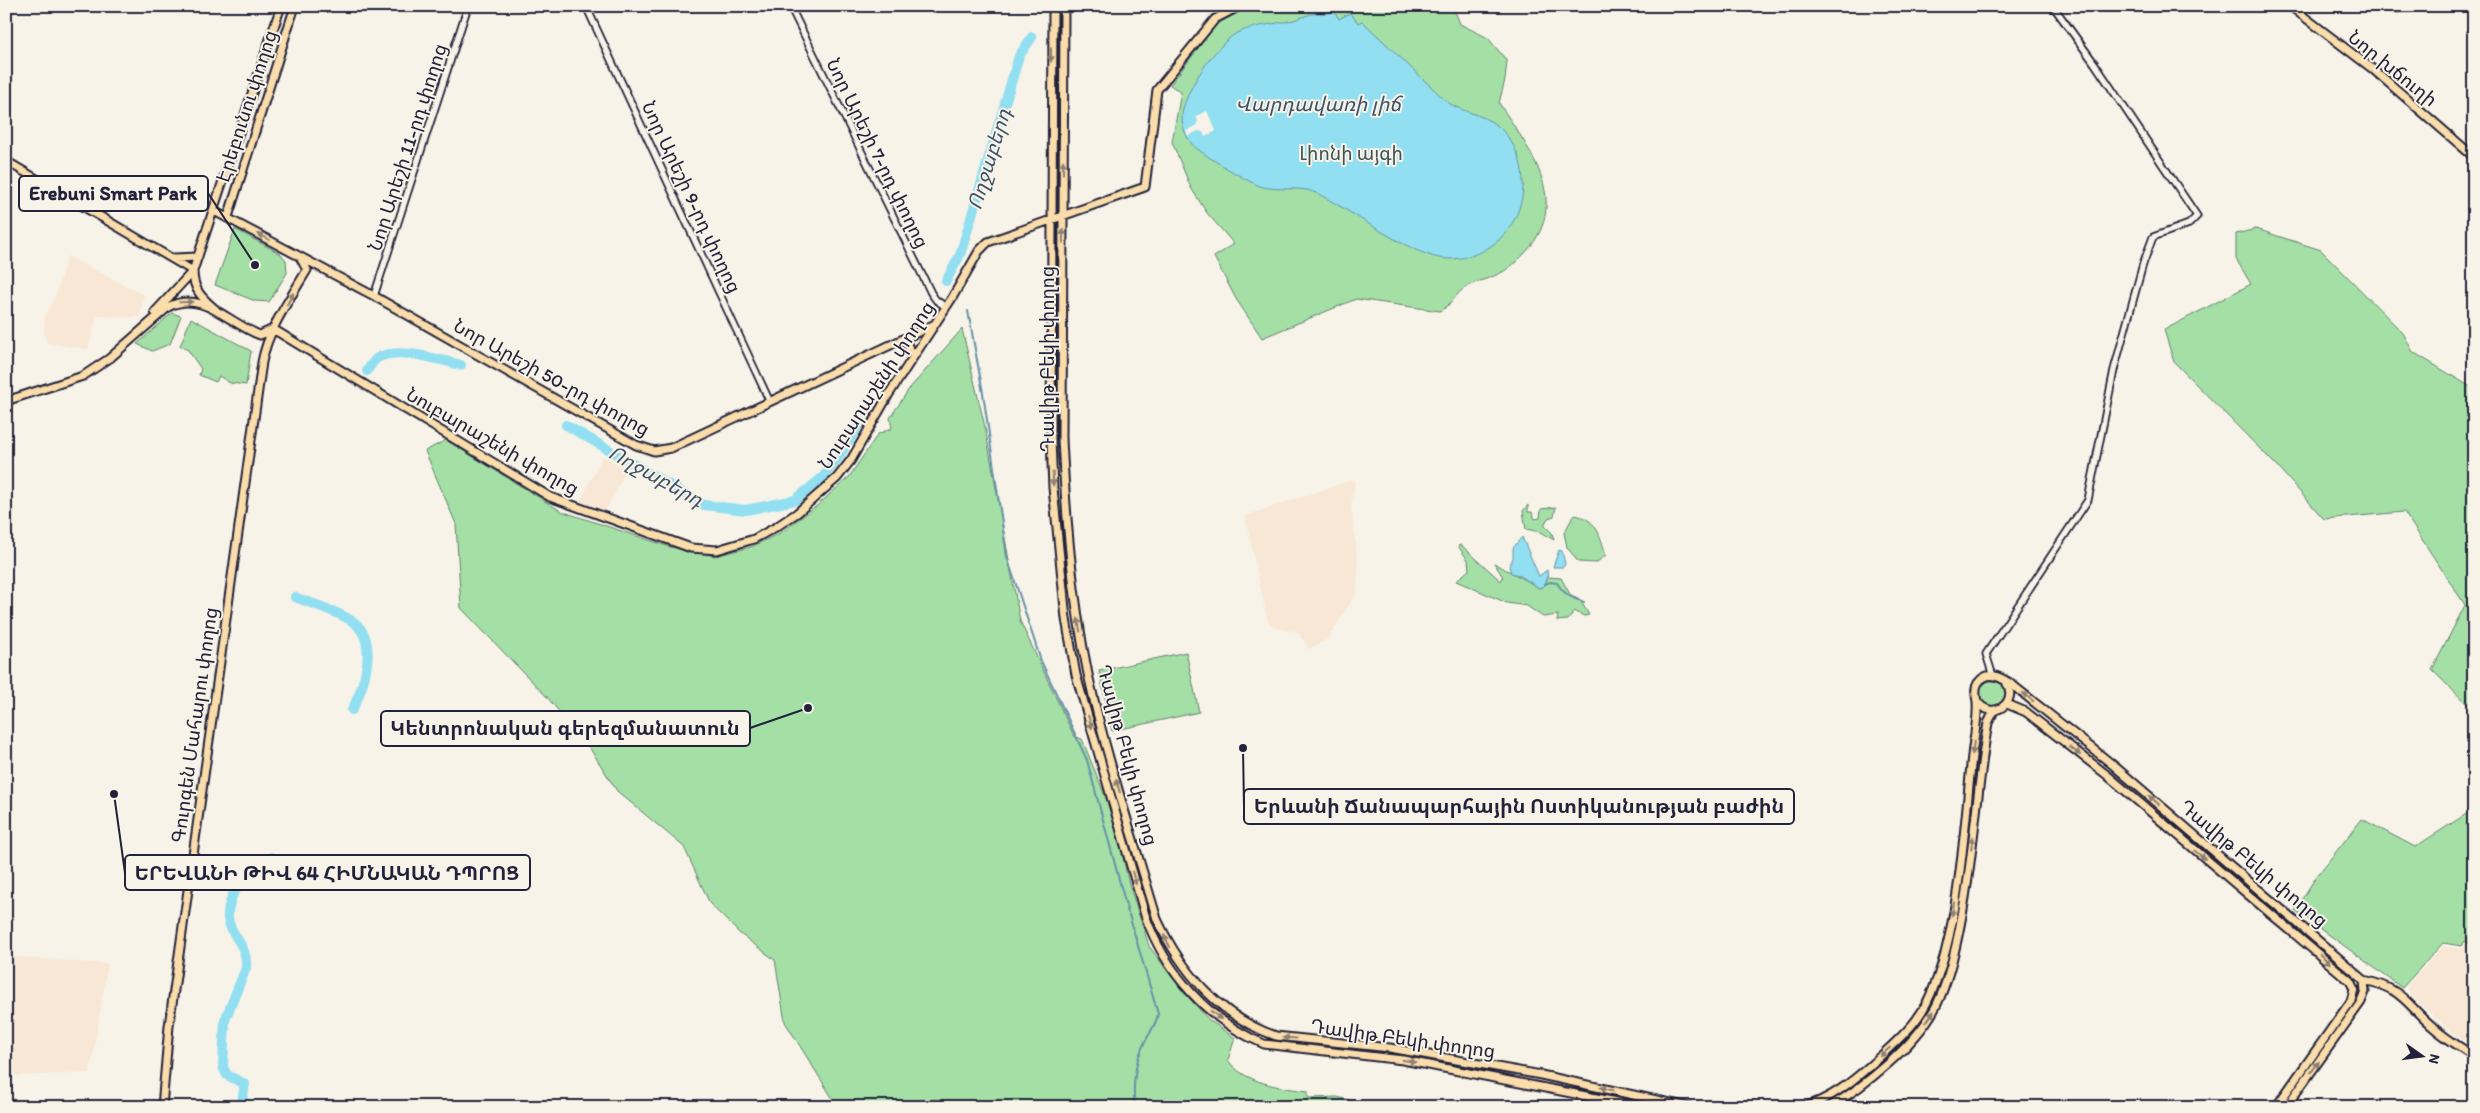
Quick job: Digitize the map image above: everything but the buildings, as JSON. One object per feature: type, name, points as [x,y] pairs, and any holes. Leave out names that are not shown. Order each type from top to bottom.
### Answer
[{"type":"main road","name":"Էրեբունու փողոց","points":[[193,271],[281,6]]},
{"type":"main road","name":"Էրեբունու փողոց","points":[[228,216],[295,6]]},
{"type":"main road","name":"Դավիթ Բեկի փողոց","points":[[1053,6],[1051,220],[1052,478],[1066,619],[1076,675],[1145,915],[1155,941],[1170,968],[1185,987],[1207,1008],[1243,1034],[1269,1046],[1375,1056],[1490,1076],[1642,1107]]},
{"type":"main road","name":"Դավիթ Բեկի փողոց","points":[[1064,6],[1062,439],[1064,484],[1078,615],[1095,705],[1157,919],[1168,943],[1184,969],[1214,999],[1241,1019],[1262,1031],[1276,1036],[1390,1048],[1541,1076],[1688,1107]]},
{"type":"main road","name":"Նուբարաշենի փողոց","points":[[273,329],[550,496],[691,548],[704,550],[734,546],[776,527],[811,502],[837,478],[851,460],[979,251],[988,242],[1145,187],[1157,90],[1214,20],[1240,6]]},
{"type":"main road","name":"Նոր խճուղի","points":[[2290,6],[2374,70],[2474,157]]},
{"type":"main road","points":[[6,161],[193,271]]},
{"type":"main road","name":"Նոր Արեշի 50-րդ փողոց","points":[[214,211],[228,216],[321,269],[374,296],[527,385],[636,445],[654,451],[671,448],[770,400],[905,340],[935,324]]},
{"type":"main road","points":[[171,258],[198,257]]},
{"type":"main road","points":[[300,257],[306,270],[321,269]]},
{"type":"main road","name":"Գուրգեն Մահարու փողոց","points":[[162,1107],[169,1026],[264,349],[306,270]]},
{"type":"main road","points":[[193,271],[193,282],[198,292],[216,310]]},
{"type":"main road","points":[[157,314],[193,271]]},
{"type":"main road","points":[[6,402],[84,376],[168,306],[185,302],[197,302],[216,310],[256,334],[263,334],[273,329]]},
{"type":"main road","points":[[256,334],[264,349]]},
{"type":"main road","points":[[905,340],[913,356]]},
{"type":"main road","name":"Դավիթ Բեկի փողոց","points":[[1993,676],[2002,678],[2113,765],[2364,980]]},
{"type":"main road","points":[[1803,1107],[1824,1099],[1850,1083],[1898,1041],[1916,1020],[1935,984],[1947,939],[1960,865],[1977,716],[1975,694],[1978,683],[1982,679],[1993,676]]},
{"type":"main road","points":[[1829,1107],[1857,1089],[1891,1059],[1924,1026],[1939,1000],[1950,968],[1962,917],[1988,724],[1994,711],[2007,704],[2010,690],[2002,678]]},
{"type":"main road","points":[[1976,700],[1982,707],[1994,711]]},
{"type":"main road","name":"Դավիթ Բեկի փողոց","points":[[2007,704],[2026,712],[2107,775],[2279,920],[2352,985]]},
{"type":"main road","points":[[2286,1107],[2361,1002],[2365,992],[2364,980]]},
{"type":"main road","points":[[2276,1107],[2340,1018],[2354,994],[2352,985],[2364,980],[2385,985],[2408,1000],[2431,1026],[2474,1056]]},
{"type":"street","name":"Նոր Արեշի 11-րդ փողոց","points":[[374,296],[468,6]]},
{"type":"street","name":"Նոր Արեշի 9-րդ փողոց","points":[[586,6],[770,400]]},
{"type":"street","name":"Նոր Արեշի 7-րդ փողոց","points":[[790,6],[931,293],[936,300],[946,307]]},
{"type":"street","points":[[1993,676],[1986,654],[2088,500],[2114,370],[2142,264],[2153,237],[2189,224],[2197,216],[2095,64],[2053,6]]},
{"type":"street","points":[[2395,8],[2436,6]]},
{"type":"shaded area","points":[[67,256],[144,295],[140,317],[97,316],[88,349],[47,343],[44,332],[45,315],[55,298]]},
{"type":"shaded area","points":[[603,456],[627,469],[604,513],[580,501]]},
{"type":"shaded area","points":[[1355,479],[1351,506],[1358,566],[1357,592],[1328,639],[1309,649],[1298,632],[1275,628],[1268,622],[1245,516]]},
{"type":"shaded area","points":[[2465,943],[2474,948],[2474,1047],[2450,1031],[2411,996],[2407,986],[2443,946],[2463,949]]},
{"type":"shaded area","points":[[6,954],[14,957],[108,964],[90,1073],[6,1076]]},
{"type":"green space","name":"Լիոնի այգի","points":[[1247,6],[1453,6],[1460,24],[1488,38],[1507,61],[1505,80],[1499,103],[1537,165],[1544,185],[1546,206],[1542,226],[1531,246],[1510,267],[1462,290],[1447,307],[1440,311],[1356,299],[1262,338],[1236,299],[1214,257],[1234,244],[1207,213],[1191,188],[1172,142],[1181,92],[1170,85],[1218,22]]},
{"type":"green space","points":[[235,229],[281,254],[286,260],[287,273],[269,302],[255,301],[215,285]]},
{"type":"green space","points":[[2256,229],[2321,250],[2403,333],[2413,352],[2474,389],[2474,711],[2432,670],[2465,605],[2404,512],[2324,519],[2276,465],[2174,362],[2164,330],[2251,284],[2236,259],[2236,234]]},
{"type":"green space","points":[[172,313],[181,316],[170,344],[152,351],[137,344]]},
{"type":"green space","points":[[191,318],[251,351],[246,385],[230,383],[219,376],[216,382],[199,375],[201,369],[188,350],[180,346]]},
{"type":"green space","points":[[962,329],[985,427],[1020,621],[1074,736],[1082,739],[1114,818],[1129,884],[1149,946],[1180,988],[1209,1020],[1235,1038],[1228,1060],[1243,1074],[1264,1083],[1308,1091],[1308,1098],[1337,1097],[1378,1107],[838,1107],[785,1022],[775,960],[739,933],[710,904],[684,847],[617,791],[591,750],[547,697],[461,608],[456,524],[425,451],[446,440],[561,511],[670,547],[715,556],[751,547],[780,533],[818,505],[849,477],[878,434],[892,428],[890,418],[909,389]]},
{"type":"green space","points":[[1528,505],[1528,512],[1532,512],[1535,519],[1540,518],[1541,509],[1556,507],[1554,516],[1548,518],[1544,525],[1552,533],[1554,540],[1540,532],[1526,529],[1523,511]]},
{"type":"green space","points":[[1574,515],[1582,517],[1593,524],[1599,535],[1606,555],[1596,563],[1578,562],[1567,547],[1564,533]]},
{"type":"green space","points":[[1461,545],[1501,581],[1503,577],[1494,563],[1539,588],[1544,586],[1548,577],[1561,578],[1571,596],[1580,600],[1589,615],[1584,616],[1574,611],[1568,620],[1557,621],[1558,615],[1543,617],[1527,606],[1507,603],[1456,581],[1469,570],[1468,560],[1458,546]]},
{"type":"green space","points":[[1186,652],[1199,712],[1112,731],[1099,671]]},
{"type":"green space","points":[[1992,679],[2002,683],[2006,693],[2002,703],[1992,707],[1982,703],[1978,693],[1982,683]]},
{"type":"green space","points":[[2474,809],[2474,946],[2465,941],[2462,946],[2443,943],[2402,988],[2295,910],[2316,877],[2362,819],[2415,847]]},
{"type":"water","name":"Վարդավառի լիճ","points":[[1334,11],[1339,19],[1350,13],[1358,23],[1362,21],[1447,102],[1485,118],[1504,132],[1516,152],[1522,173],[1522,194],[1517,214],[1506,232],[1491,246],[1471,256],[1448,259],[1434,257],[1418,251],[1382,232],[1330,200],[1309,190],[1268,188],[1253,183],[1211,158],[1190,142],[1182,119],[1187,97],[1211,57],[1230,37],[1252,28],[1294,20],[1316,13]]},
{"type":"water","points":[[1522,537],[1539,576],[1547,570],[1548,577],[1544,586],[1539,588],[1519,575],[1511,573],[1509,566],[1513,558],[1513,548]]},
{"type":"water","points":[[1559,550],[1562,551],[1565,564],[1563,567],[1553,567]]},
{"type":"pier","points":[[1207,111],[1216,131],[1205,137],[1203,132],[1198,131],[1188,136],[1186,131],[1196,126],[1198,121],[1196,116]]},
{"type":"waterway","name":"Ողջաբերդ","points":[[946,281],[960,255],[1019,56],[1032,37]]},
{"type":"waterway","points":[[968,311],[983,393],[1007,557],[1041,661],[1087,760],[1128,913]]},
{"type":"waterway","name":"Ողջաբերդ","points":[[367,371],[376,359],[394,353],[430,357],[461,365]]},
{"type":"waterway","name":"Ողջաբերդ","points":[[566,425],[704,505],[746,510],[795,500],[823,477],[838,458],[861,421]]},
{"type":"waterway","points":[[1545,584],[1550,582],[1557,583],[1568,595],[1584,602]]},
{"type":"waterway","name":"Ողջաբերդ","points":[[295,597],[339,614],[352,621],[361,629],[366,639],[367,664],[361,689],[352,710]]},
{"type":"waterway","name":"Ողջաբերդ","points":[[241,1107],[245,1084],[227,1075],[223,1067],[225,1020],[246,968],[246,958],[231,929],[228,913],[234,892],[263,867],[271,857]]},
{"type":"waterway","points":[[1129,915],[1158,1014],[1137,1065],[1134,1082],[1135,1107]]},
{"type":"place","name":"Erebuni Smart Park","points":[[255,265]]},
{"type":"place","name":"Կենտրոնական գերեզմանատուն","points":[[808,708]]},
{"type":"place","name":"Երևանի Ճանապարհային Ոստիկանության բաժին","points":[[1243,748]]},
{"type":"place","name":"ԵՐԵՎԱՆԻ ԹԻՎ 64 ՀԻՄՆԱԿԱՆ ԴՊՐՈՑ","points":[[114,794]]}]
